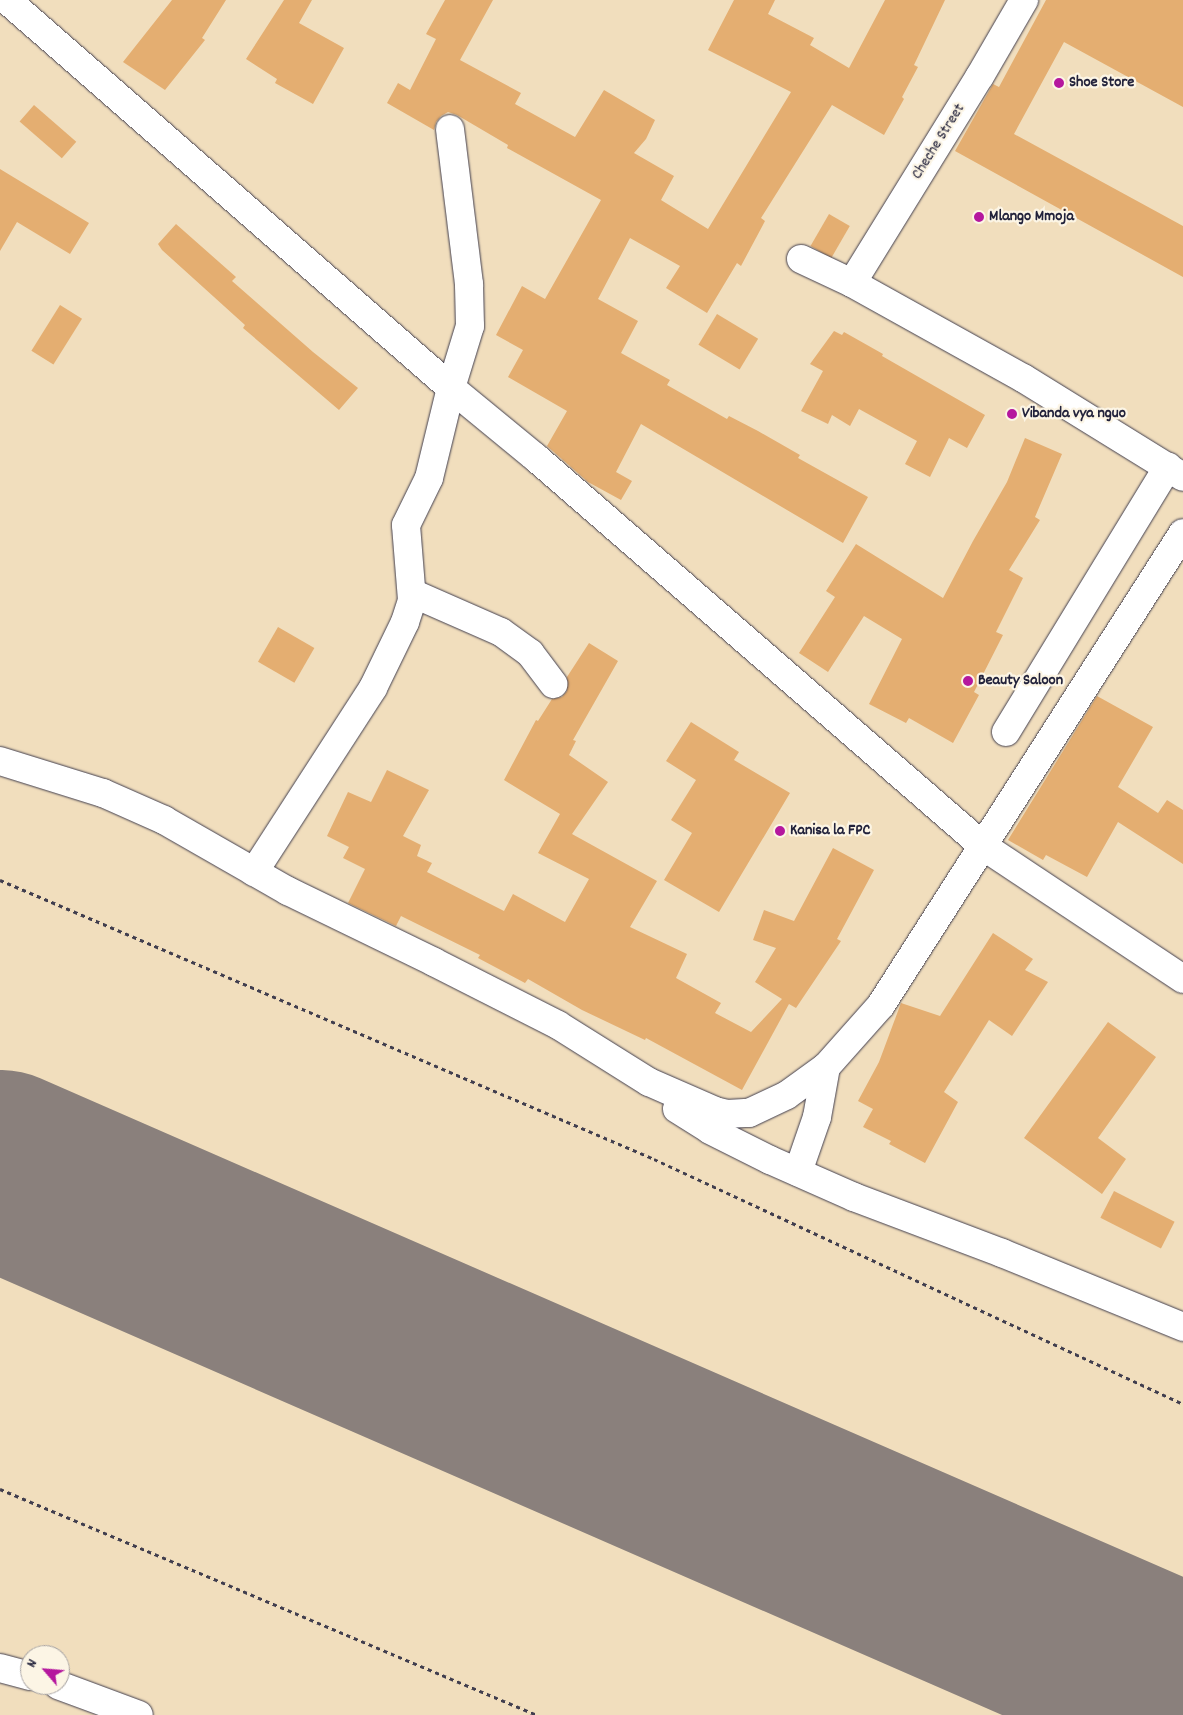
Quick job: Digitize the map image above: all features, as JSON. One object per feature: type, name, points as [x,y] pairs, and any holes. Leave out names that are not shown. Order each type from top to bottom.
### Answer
[{"type":"street","points":[[7,0],[451,388],[535,457],[982,846],[1183,979]]},
{"type":"street","name":"Cheche Street","points":[[852,283],[980,76],[1024,0]]},
{"type":"street","points":[[254,872],[374,688],[405,622],[412,593],[406,525],[429,478],[451,388],[470,326],[469,284],[450,129]]},
{"type":"street","points":[[801,259],[852,283],[1023,378],[1176,472],[1006,732]]},
{"type":"street","points":[[0,761],[103,794],[164,820],[254,872],[558,1025],[649,1082],[715,1111],[728,1114],[748,1114],[787,1095],[826,1067],[880,1005],[1183,533]]},
{"type":"street","points":[[412,593],[501,632],[530,653],[553,684]]},
{"type":"street","points":[[798,1172],[817,1117],[826,1067]]},
{"type":"street","points":[[649,1082],[684,1115],[798,1172],[854,1197],[968,1239],[1183,1327]]},
{"type":"street","points":[[0,1668],[20,1673]]},
{"type":"street","points":[[70,1689],[139,1715]]},
{"type":"path","points":[[0,880],[654,1159],[1183,1404]]},
{"type":"path","points":[[0,1489],[537,1715]]},
{"type":"building","points":[[172,0],[226,0],[202,38],[205,40],[165,90],[123,62]]},
{"type":"building","points":[[284,0],[312,0],[299,23],[344,48],[313,104],[275,83],[277,79],[246,59]]},
{"type":"building","points":[[445,0],[493,0],[460,60],[521,93],[515,104],[575,137],[604,90],[655,120],[646,139],[634,153],[674,176],[661,200],[708,229],[791,92],[708,50],[734,0],[775,0],[768,14],[814,38],[810,45],[849,68],[885,0],[945,0],[914,65],[918,67],[902,97],[904,99],[884,135],[832,105],[761,218],[765,221],[741,266],[737,263],[707,313],[666,288],[680,266],[630,238],[598,299],[638,321],[621,353],[670,380],[667,385],[727,419],[729,416],[758,431],[800,455],[798,458],[868,497],[843,543],[641,424],[616,472],[632,481],[621,500],[588,482],[547,446],[567,411],[508,377],[523,350],[496,335],[522,286],[545,299],[601,200],[507,148],[508,145],[457,115],[448,112],[441,116],[436,122],[434,130],[387,103],[398,83],[410,90],[436,39],[426,34]]},
{"type":"building","points":[[1046,0],[1183,0],[1183,107],[1064,42],[1014,134],[1183,226],[1183,277],[955,151],[993,84],[999,87]]},
{"type":"building","points":[[34,105],[76,142],[62,158],[20,122]]},
{"type":"building","points":[[0,169],[89,223],[70,254],[17,222],[0,251]]},
{"type":"building","points":[[829,214],[850,226],[831,258],[810,246]]},
{"type":"building","points":[[176,224],[236,277],[232,281],[313,352],[358,388],[339,410],[243,328],[245,325],[162,250],[158,244]]},
{"type":"building","points":[[60,305],[82,319],[53,365],[31,351]]},
{"type":"building","points":[[717,314],[758,339],[740,370],[698,345]]},
{"type":"building","points":[[834,331],[842,335],[844,332],[985,415],[967,448],[949,438],[930,477],[905,464],[917,441],[859,409],[850,426],[832,415],[828,424],[801,411],[823,371],[810,364]]},
{"type":"building","points":[[1025,438],[1062,454],[1035,517],[1040,520],[1009,570],[1023,578],[996,632],[1003,635],[974,692],[979,695],[953,743],[909,718],[906,723],[869,704],[902,639],[864,616],[828,672],[799,653],[835,597],[826,591],[856,544],[943,598],[1007,482]]},
{"type":"building","points":[[278,627],[314,648],[294,683],[258,662]]},
{"type":"building","points":[[589,643],[618,661],[573,740],[576,741],[569,755],[608,782],[572,834],[657,881],[630,927],[687,954],[676,978],[721,1003],[715,1013],[751,1032],[782,999],[755,982],[776,948],[753,940],[764,910],[794,921],[833,848],[874,870],[837,939],[841,941],[796,1008],[789,1004],[742,1090],[646,1038],[645,1040],[582,1010],[528,979],[525,983],[478,958],[480,955],[401,916],[396,926],[348,903],[365,869],[343,858],[349,847],[327,836],[348,792],[371,802],[387,770],[429,790],[403,836],[421,845],[417,856],[432,863],[427,872],[504,911],[513,894],[565,922],[589,879],[538,853],[560,814],[504,780],[536,720],[538,721],[552,699],[562,697],[567,691],[567,677]]},
{"type":"building","points":[[1097,696],[1153,727],[1118,787],[1158,813],[1167,800],[1183,810],[1183,864],[1118,822],[1087,877],[1046,855],[1043,860],[1008,840]]},
{"type":"building","points":[[691,722],[739,752],[734,760],[790,793],[719,912],[664,880],[692,833],[671,820],[696,780],[666,761]]},
{"type":"building","points":[[993,933],[1033,959],[1025,970],[1048,982],[1012,1036],[989,1020],[944,1092],[958,1102],[925,1163],[889,1144],[891,1141],[863,1127],[873,1109],[858,1101],[879,1062],[901,1003],[940,1016]]},
{"type":"building","points":[[1108,1022],[1156,1057],[1098,1138],[1126,1159],[1102,1194],[1024,1138]]},
{"type":"building","points":[[1114,1191],[1175,1222],[1161,1249],[1100,1218]]},
{"type":"runway","points":[[0,1169],[1183,1685]]},
{"type":"place","name":"Shoe Store","points":[[1059,83]]},
{"type":"place","name":"Mlango Mmoja","points":[[979,217]]},
{"type":"place","name":"Vibanda vya nguo","points":[[1012,414]]},
{"type":"place","name":"Beauty Saloon","points":[[968,681]]},
{"type":"place","name":"Kanisa la FPC","points":[[780,831]]}]
